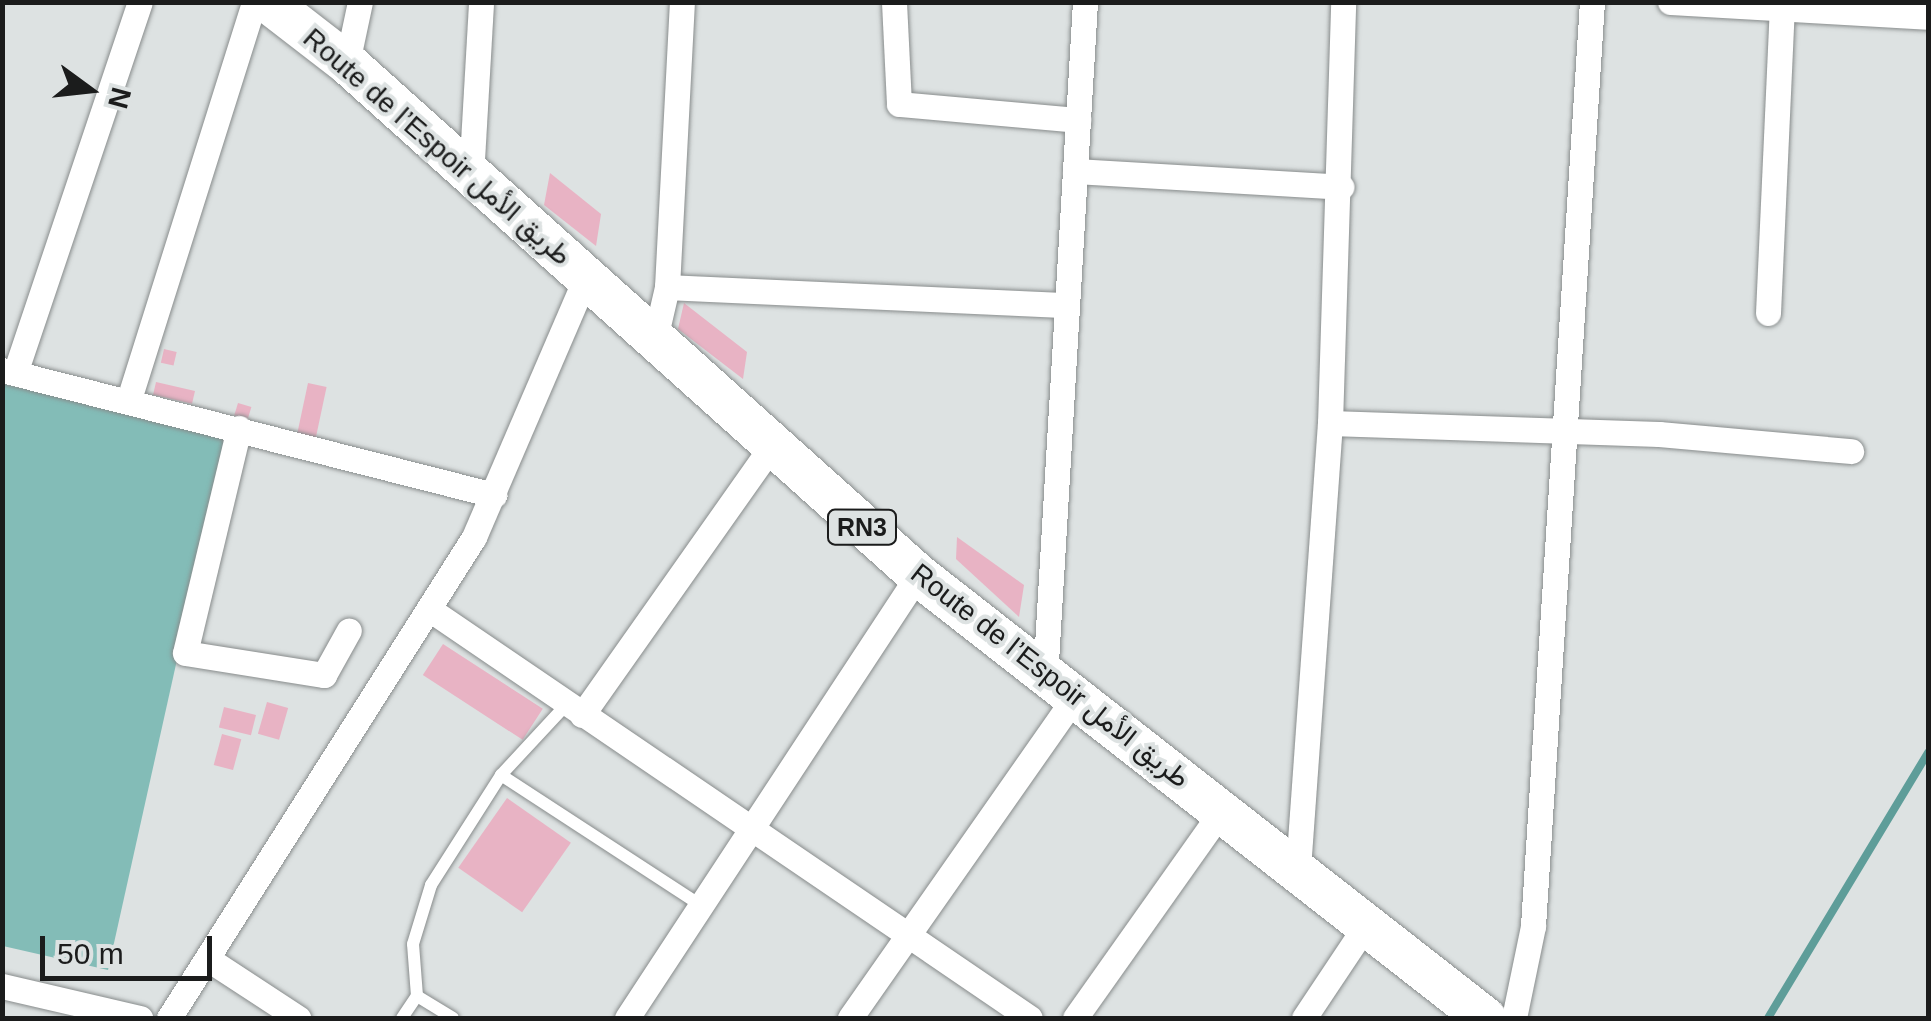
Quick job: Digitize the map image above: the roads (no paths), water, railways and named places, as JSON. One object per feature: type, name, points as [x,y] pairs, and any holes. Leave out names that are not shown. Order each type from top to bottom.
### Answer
[{"type":"highway","name":"Route de l’Espoir طريق الأمل","points":[[268,2],[347,63],[770,448],[918,575],[1059,689],[1223,809],[1485,1018]]},
{"type":"street","points":[[140,2],[9,371],[494,495]]},
{"type":"street","points":[[129,399],[254,2]]},
{"type":"street","points":[[347,63],[360,2]]},
{"type":"street","points":[[471,177],[481,2]]},
{"type":"street","points":[[654,343],[667,287],[682,2]]},
{"type":"street","points":[[894,2],[899,104],[1078,120]]},
{"type":"street","points":[[850,1018],[1059,689],[1066,305],[1085,2]]},
{"type":"street","points":[[1298,870],[1330,423],[1342,186],[1344,2]]},
{"type":"street","points":[[1514,1018],[1533,926],[1592,2]]},
{"type":"street","points":[[1670,2],[1928,18]]},
{"type":"street","points":[[1768,313],[1782,6]]},
{"type":"street","points":[[1075,171],[1342,186]]},
{"type":"street","points":[[170,1018],[432,611],[494,495],[586,277]]},
{"type":"street","points":[[667,287],[1066,305]]},
{"type":"street","points":[[1330,423],[1565,435],[1659,434],[1851,451]]},
{"type":"street","points":[[239,428],[185,653],[324,676],[349,630]]},
{"type":"street","points":[[574,709],[770,448]]},
{"type":"street","points":[[628,1018],[918,575]]},
{"type":"street","points":[[432,611],[902,936],[1030,1018]]},
{"type":"street","points":[[1075,1018],[1223,809]]},
{"type":"street","points":[[1304,1018],[1366,925]]},
{"type":"street","points":[[208,959],[298,1018]]},
{"type":"street","points":[[2,986],[140,1018]]},
{"type":"lane","points":[[402,1018],[417,996],[413,944],[420,914],[462,831],[501,775],[574,709]]},
{"type":"lane","points":[[501,775],[700,904]]},
{"type":"lane","points":[[417,996],[453,1018]]},
{"type":"waterway","points":[[1768,1018],[1928,753]]}]
